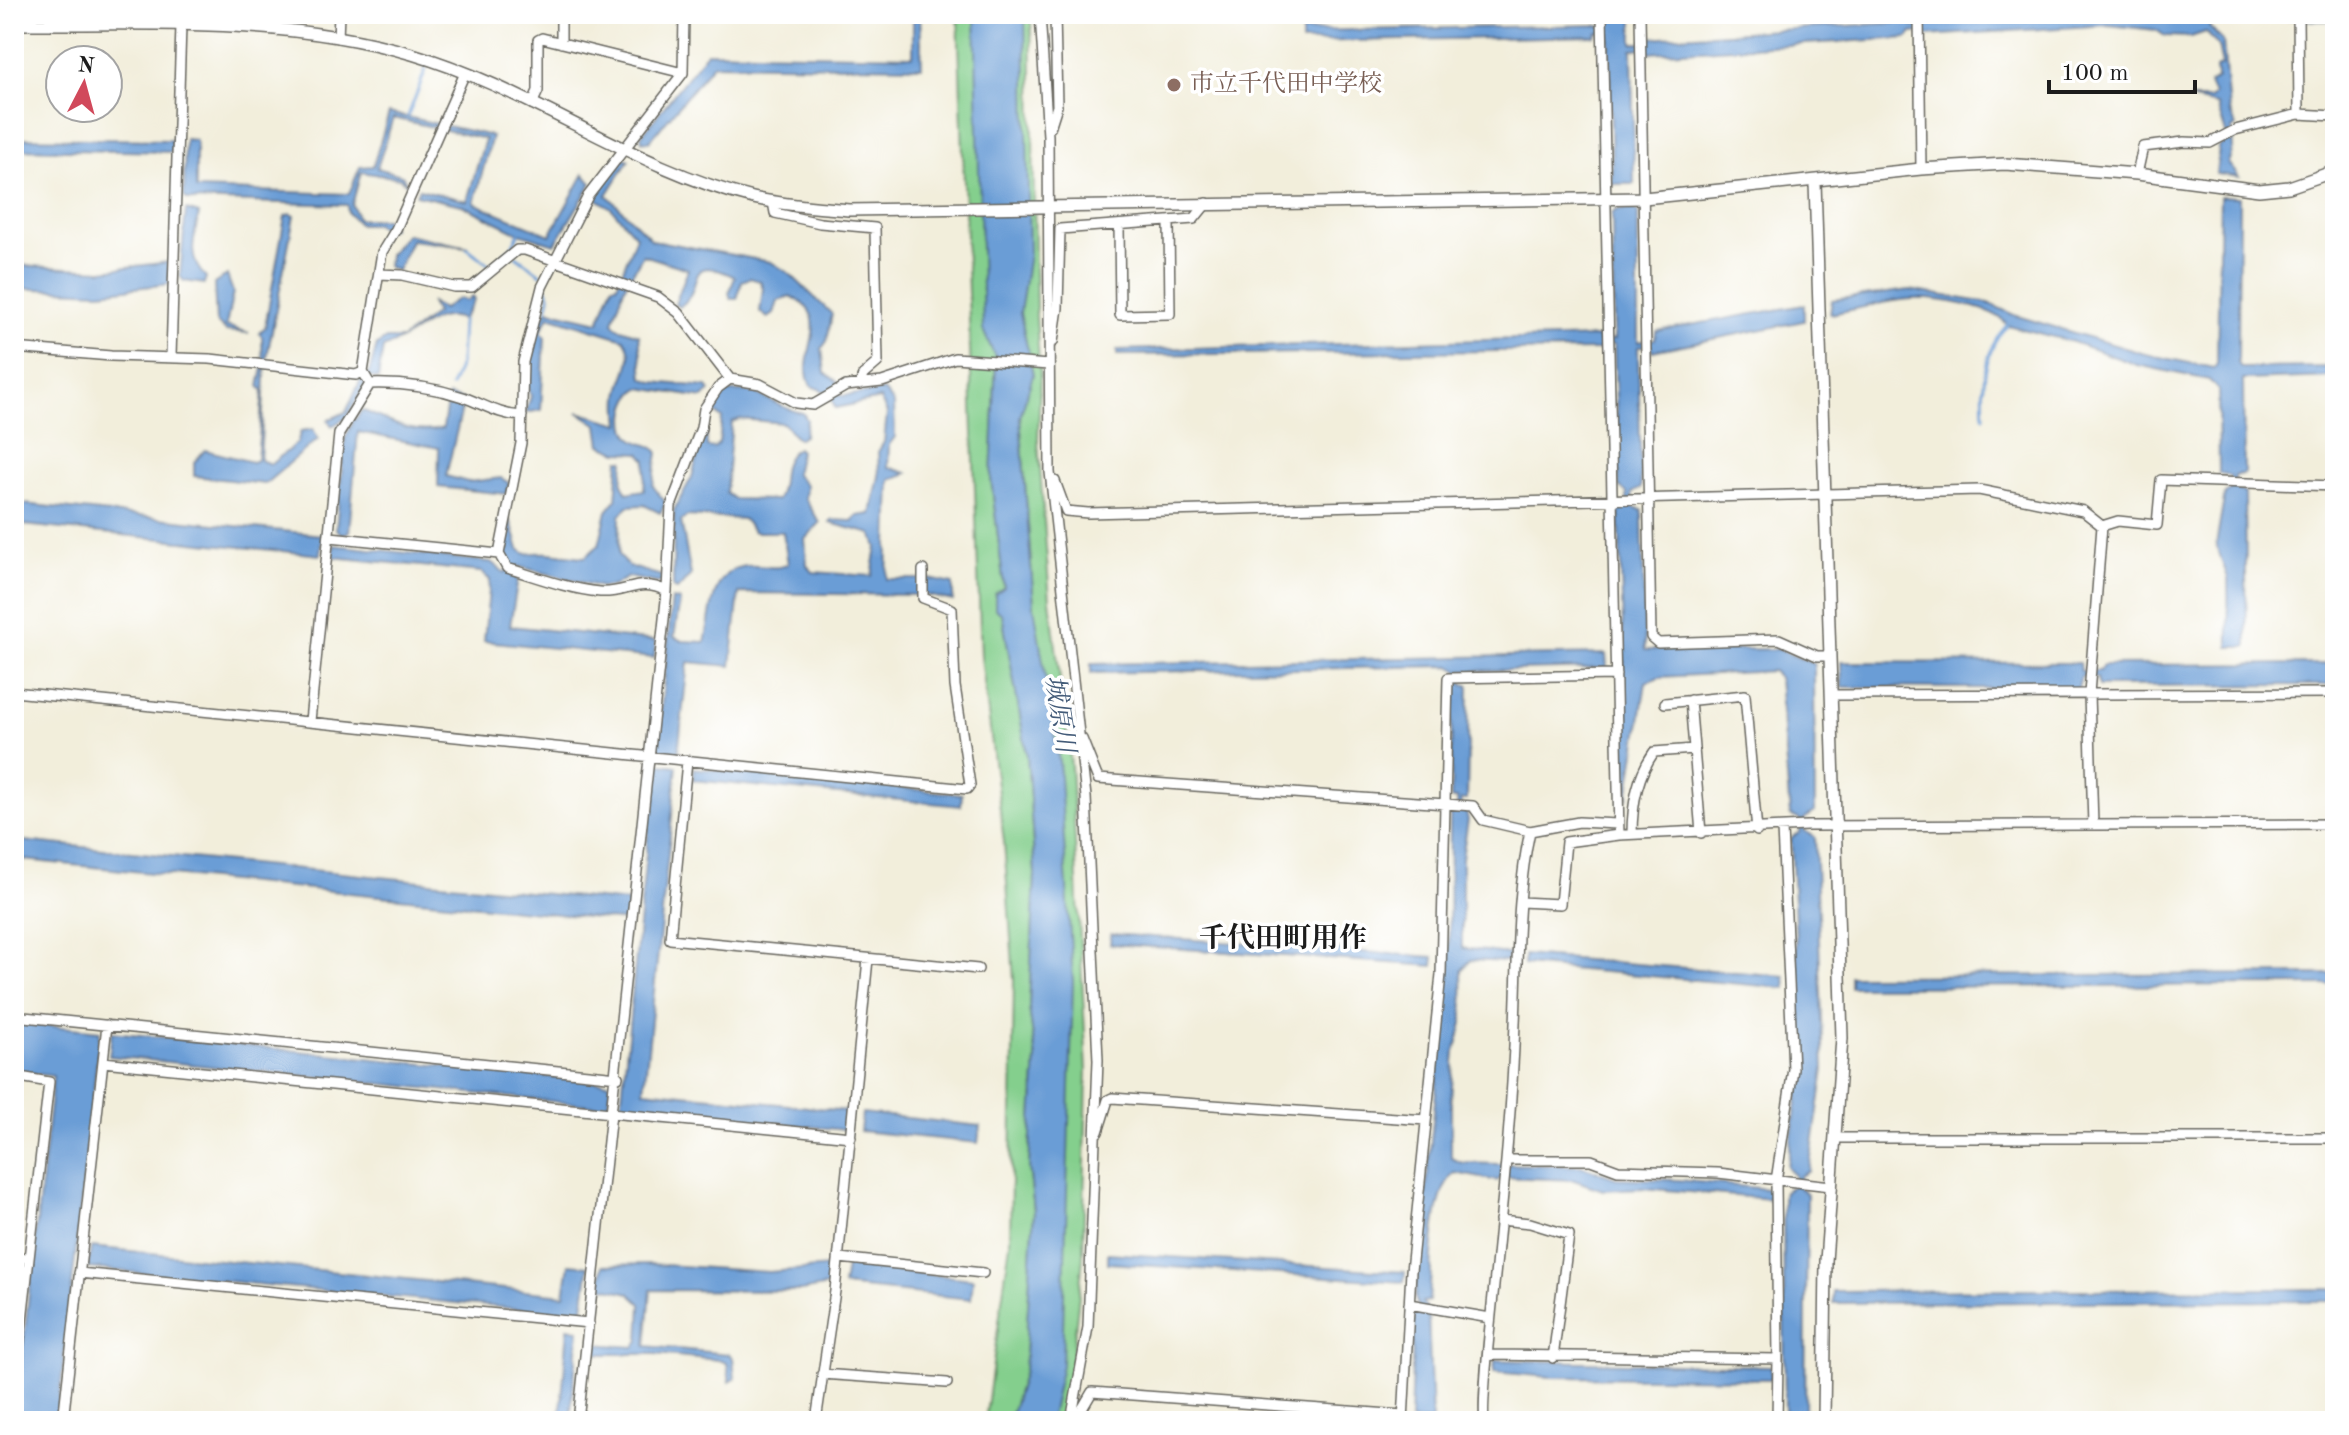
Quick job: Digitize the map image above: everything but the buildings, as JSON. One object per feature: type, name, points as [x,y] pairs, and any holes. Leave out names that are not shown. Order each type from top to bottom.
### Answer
[{"type":"street","points":[[338,38],[339,14]]},
{"type":"street","points":[[561,14],[561,43]]},
{"type":"street","points":[[499,554],[521,443],[523,362],[542,287],[553,259],[588,196],[683,73],[684,14]]},
{"type":"street","points":[[1040,14],[1048,136],[1050,472],[1079,730],[1095,957],[1096,1136],[1088,1327],[1073,1421]]},
{"type":"street","points":[[1048,136],[1057,106],[1055,14]]},
{"type":"street","points":[[1602,14],[1603,198],[1619,835]]},
{"type":"street","points":[[1640,14],[1651,637],[1658,643],[1779,639],[1817,656],[1830,656]]},
{"type":"street","points":[[2298,17],[2299,114]]},
{"type":"street","points":[[14,24],[245,27],[338,38],[412,54],[465,73],[700,181],[773,202],[849,210],[1644,198],[1921,169],[2005,164],[2137,174],[2259,190],[2289,187],[2335,171]]},
{"type":"street","points":[[1919,24],[1921,169]]},
{"type":"street","points":[[171,357],[178,206],[181,25]]},
{"type":"street","points":[[532,104],[538,91],[538,40],[683,73]]},
{"type":"street","points":[[310,721],[339,434],[350,419],[366,378],[382,252],[465,73]]},
{"type":"street","points":[[2137,174],[2143,147],[2184,142],[2210,143],[2230,133],[2299,114],[2335,116]]},
{"type":"street","points":[[1815,182],[1842,1038],[1826,1261],[1824,1421]]},
{"type":"street","points":[[773,202],[775,213],[820,223],[875,228],[878,362],[863,375],[860,385]]},
{"type":"street","points":[[1050,349],[1058,308],[1060,229],[1194,219],[1207,203]]},
{"type":"street","points":[[1119,225],[1120,315],[1170,314],[1169,221]]},
{"type":"street","points":[[379,274],[402,275],[454,287],[472,287],[517,250],[553,259],[658,297],[679,313],[730,379],[760,384],[796,403],[813,405],[834,393],[882,382],[955,358],[1049,365]]},
{"type":"street","points":[[14,348],[111,356],[171,357],[356,375],[423,386],[467,398],[486,409],[522,416]]},
{"type":"street","points":[[578,1421],[618,1077],[667,591],[671,506],[701,428],[704,409],[718,388],[730,379]]},
{"type":"street","points":[[1050,472],[1066,511],[1088,513],[1979,490],[2083,511],[2102,526]]},
{"type":"street","points":[[2102,526],[2118,521],[2157,525],[2161,480],[2335,486]]},
{"type":"street","points":[[2093,825],[2089,694],[2102,526]]},
{"type":"street","points":[[329,546],[499,554],[512,569],[599,592],[639,584],[667,591]]},
{"type":"street","points":[[14,692],[967,789],[970,785],[955,686],[952,609],[923,598],[923,570]]},
{"type":"street","points":[[1073,1421],[1092,1392],[1403,1418],[1416,1305],[1426,1120],[1441,974],[1448,678],[1616,675]]},
{"type":"street","points":[[1831,695],[2335,693]]},
{"type":"street","points":[[1665,703],[1745,695],[1757,831]]},
{"type":"street","points":[[1690,700],[1701,833]]},
{"type":"street","points":[[1079,730],[1098,779],[1473,806],[1483,820],[1516,825],[1530,831],[1579,822],[1617,824]]},
{"type":"street","points":[[1632,834],[1632,808],[1646,762],[1654,752],[1694,749]]},
{"type":"street","points":[[687,761],[670,939],[978,969]]},
{"type":"street","points":[[1521,902],[1560,904],[1566,842],[1619,835],[1835,825],[2335,824]]},
{"type":"street","points":[[1777,1421],[1776,1181],[1793,1069],[1782,829]]},
{"type":"street","points":[[1485,1421],[1481,1411],[1490,1355],[1490,1318],[1505,1179],[1515,1020],[1513,984],[1530,831]]},
{"type":"street","points":[[816,1421],[839,1258],[868,959]]},
{"type":"street","points":[[14,1016],[618,1077]]},
{"type":"street","points":[[63,1421],[107,1025]]},
{"type":"street","points":[[103,1062],[851,1137]]},
{"type":"street","points":[[14,1076],[49,1082],[14,1391]]},
{"type":"street","points":[[1096,1136],[1108,1100],[1112,1098],[1426,1120]]},
{"type":"street","points":[[1836,1138],[2335,1138]]},
{"type":"street","points":[[1506,1161],[1578,1159],[1618,1170],[1703,1171],[1831,1186]]},
{"type":"street","points":[[1500,1220],[1530,1223],[1569,1235],[1553,1358]]},
{"type":"street","points":[[14,1257],[29,1258]]},
{"type":"street","points":[[839,1258],[983,1273]]},
{"type":"street","points":[[79,1273],[589,1323]]},
{"type":"street","points":[[1416,1305],[1490,1318]]},
{"type":"street","points":[[1490,1355],[1778,1359]]},
{"type":"street","points":[[822,1374],[947,1383]]},
{"type":"green space","points":[[958,14],[988,14],[996,358],[991,479],[1004,587],[995,594],[995,608],[1002,614],[1027,755],[1035,874],[1029,1008],[1036,1059],[1029,1166],[1034,1211],[1024,1371],[1009,1421],[985,1421],[1010,1243],[1014,980],[1004,842],[981,657]]},
{"type":"green space","points":[[1010,14],[1031,14],[1036,316],[1040,378],[1038,441],[1050,600],[1071,765],[1087,1071],[1083,1258],[1070,1377],[1061,1421],[1039,1421],[1053,1368],[1034,606],[1012,303]]},
{"type":"water","points":[[913,14],[920,14],[922,67],[713,64],[649,142],[642,141],[641,136],[707,52],[913,56]]},
{"type":"water","points":[[975,14],[1025,14],[1029,254],[1020,313],[1033,375],[1020,417],[1034,606],[1059,761],[1073,982],[1062,1365],[1050,1421],[1009,1421],[1024,1371],[1034,1211],[1029,1166],[1036,1059],[1029,1008],[1035,874],[1027,755],[1002,614],[995,609],[995,594],[1004,587],[991,479],[996,359],[983,330]]},
{"type":"water","points":[[1609,14],[1633,14],[1633,43],[1644,43],[1646,38],[1909,22],[1913,27],[1924,26],[1926,21],[2078,14],[2335,14],[2335,20],[2278,18],[2246,23],[2229,15],[2214,18],[2209,27],[2223,41],[2229,111],[2236,126],[2232,129],[2233,149],[2228,163],[2239,177],[2216,174],[2219,148],[2227,137],[2217,105],[2189,99],[2210,99],[2214,95],[2209,84],[2217,78],[2216,68],[2222,66],[2218,46],[2206,32],[2191,37],[2165,36],[2156,30],[2108,25],[1926,36],[1923,32],[1912,33],[1908,38],[1648,53],[1645,48],[1632,49],[1634,184],[1612,184],[1609,32],[1597,32],[1595,36],[1302,42],[1302,31],[1595,25],[1608,28]]},
{"type":"water","points":[[389,113],[492,136],[474,203],[550,235],[584,174],[592,183],[555,244],[519,233],[462,205],[416,195],[419,189],[467,201],[485,139],[393,118],[377,168],[402,175],[410,187],[400,178],[361,172],[352,205],[358,219],[385,219],[391,223],[392,228],[387,231],[375,224],[359,224],[348,213],[347,205],[188,200],[184,197],[185,139],[196,140],[196,189],[349,194],[360,167],[373,166]]},
{"type":"water","points":[[14,138],[172,140],[172,152],[14,149]]},
{"type":"water","points":[[623,157],[629,160],[607,195],[652,240],[771,262],[790,274],[832,314],[827,341],[822,348],[825,373],[837,381],[840,396],[884,391],[894,403],[895,437],[889,445],[888,467],[907,473],[890,480],[887,579],[930,579],[953,584],[953,601],[926,595],[739,593],[731,666],[688,662],[678,754],[657,752],[672,599],[680,600],[674,637],[682,641],[705,642],[713,602],[722,579],[742,567],[788,564],[783,532],[754,532],[743,519],[687,516],[681,521],[691,575],[677,590],[673,588],[674,510],[692,477],[704,430],[707,428],[707,447],[714,448],[719,443],[722,418],[711,410],[720,393],[756,394],[803,413],[807,420],[804,436],[798,439],[783,423],[740,419],[732,422],[726,493],[734,499],[777,500],[786,460],[797,448],[800,451],[795,474],[806,486],[805,499],[820,523],[805,539],[807,565],[813,572],[872,576],[877,547],[872,534],[830,523],[831,520],[852,521],[857,516],[871,514],[879,476],[878,452],[884,442],[887,413],[880,399],[835,408],[829,393],[811,386],[807,361],[814,326],[812,315],[790,296],[778,301],[774,314],[768,318],[760,312],[763,288],[760,281],[750,278],[742,281],[737,299],[731,299],[729,293],[735,277],[707,268],[701,270],[692,291],[679,307],[675,304],[688,269],[643,255],[624,288],[613,322],[618,328],[639,335],[643,378],[653,382],[707,387],[710,391],[703,398],[640,388],[627,405],[625,421],[630,435],[658,453],[653,486],[666,503],[660,513],[644,505],[628,506],[620,516],[619,555],[628,566],[662,576],[665,580],[658,583],[628,577],[613,586],[601,587],[517,566],[513,576],[518,579],[510,626],[656,641],[654,658],[484,641],[490,580],[481,572],[333,557],[334,545],[491,562],[505,573],[510,564],[504,552],[510,519],[519,549],[526,554],[585,557],[599,545],[607,511],[616,500],[619,460],[624,460],[622,484],[627,493],[644,490],[646,460],[640,453],[618,452],[601,445],[598,425],[578,412],[620,424],[620,389],[630,361],[624,339],[549,316],[541,331],[545,337],[541,410],[526,413],[531,396],[526,375],[529,352],[547,310],[599,322],[636,236],[611,208],[594,197]]},
{"type":"water","points":[[2220,196],[2239,197],[2238,363],[2241,368],[2335,367],[2335,377],[2243,380],[2244,473],[2235,476],[2235,489],[2245,493],[2247,647],[2229,647],[2228,578],[2216,545],[2225,493],[2231,489],[2231,476],[2219,474],[2218,390],[2209,380],[2137,365],[2073,342],[2007,325],[2001,318],[1978,308],[1949,302],[1902,300],[1830,314],[1832,300],[1910,290],[1988,303],[2014,315],[2145,354],[2214,368],[2217,364]]},
{"type":"water","points":[[1633,209],[1638,212],[1638,342],[1655,339],[1656,331],[1804,305],[1804,321],[1652,351],[1651,345],[1638,347],[1641,488],[1632,493],[1633,508],[1642,510],[1645,650],[1777,649],[1814,664],[1815,812],[1804,819],[1805,831],[1815,837],[1824,1070],[1809,1171],[1800,1176],[1798,1187],[1807,1194],[1805,1421],[1785,1421],[1783,1196],[1784,1191],[1793,1186],[1795,1176],[1787,1166],[1802,1070],[1791,839],[1800,832],[1800,820],[1790,815],[1779,678],[1773,671],[1659,677],[1646,682],[1628,797],[1622,789],[1624,661],[1619,511],[1627,508],[1627,493],[1619,487],[1614,345],[1601,345],[1599,350],[1117,355],[1117,350],[1598,337],[1599,342],[1614,340],[1612,214],[1616,210]]},
{"type":"water","points":[[186,210],[199,214],[193,248],[196,263],[206,277],[204,284],[184,281],[180,276]]},
{"type":"water","points":[[285,216],[294,216],[266,362],[260,460],[271,464],[297,443],[301,431],[313,429],[318,439],[265,484],[194,476],[194,462],[205,450],[252,462],[257,460],[263,391],[259,386],[263,368],[262,337],[259,333],[265,327]]},
{"type":"water","points":[[406,234],[468,247],[411,240],[397,271],[388,267],[389,255]]},
{"type":"water","points":[[170,262],[169,284],[100,292],[14,288],[14,265],[102,270]]},
{"type":"water","points":[[227,275],[233,292],[226,326],[249,333],[226,331],[216,322],[214,284]]},
{"type":"water","points":[[472,297],[474,300],[462,320],[443,317],[434,320],[394,344],[383,348],[378,379],[370,377],[348,415],[355,420],[362,410],[412,429],[432,430],[443,428],[448,396],[464,400],[446,476],[468,482],[501,478],[509,483],[506,494],[438,487],[439,448],[358,432],[349,532],[342,534],[336,529],[345,438],[353,423],[346,418],[332,426],[328,420],[346,412],[361,379],[369,373],[377,345],[386,339],[402,339],[436,313],[431,303],[443,309],[458,298],[467,301]]},
{"type":"water","points":[[14,503],[322,535],[320,555],[14,524]]},
{"type":"water","points":[[1606,654],[1607,668],[1462,671],[1463,684],[1469,685],[1467,800],[1461,800],[1461,810],[1466,811],[1468,820],[1462,858],[1462,948],[1509,954],[1506,962],[1471,960],[1462,970],[1463,1023],[1455,1052],[1451,1158],[1463,1163],[1582,1166],[1616,1178],[1679,1180],[1768,1189],[1770,1199],[1642,1188],[1603,1190],[1574,1180],[1502,1177],[1497,1181],[1455,1173],[1441,1197],[1434,1232],[1429,1301],[1422,1302],[1428,1310],[1432,1421],[1410,1421],[1414,1312],[1418,1308],[1415,1298],[1449,963],[1450,809],[1457,808],[1457,799],[1451,799],[1452,685],[1459,684],[1459,671],[1450,666],[1091,673],[1091,664]]},
{"type":"water","points":[[1841,662],[2080,663],[2081,671],[2099,671],[2103,665],[2335,664],[2335,685],[2099,686],[2097,678],[2081,676],[2078,689],[1842,687]]},
{"type":"water","points":[[655,763],[677,766],[644,1090],[846,1111],[844,1130],[621,1107]]},
{"type":"water","points":[[694,768],[962,794],[961,806],[693,780]]},
{"type":"water","points":[[14,840],[628,902],[626,921],[14,859]]},
{"type":"water","points":[[1111,934],[1434,957],[1433,966],[1110,944]]},
{"type":"water","points":[[1524,955],[1785,976],[1786,988],[1524,965]]},
{"type":"water","points":[[2335,974],[2335,985],[1850,987],[1850,976]]},
{"type":"water","points":[[14,1022],[100,1031],[57,1421],[15,1419],[53,1076],[14,1071]]},
{"type":"water","points":[[112,1032],[610,1083],[608,1107],[109,1056]]},
{"type":"water","points":[[862,1113],[980,1126],[978,1143],[860,1131]]},
{"type":"water","points":[[91,1247],[564,1295],[569,1264],[589,1266],[582,1315],[88,1268]]},
{"type":"water","points":[[1108,1253],[1405,1272],[1404,1282],[1108,1263]]},
{"type":"water","points":[[650,1264],[769,1272],[829,1267],[828,1286],[801,1291],[651,1290],[646,1346],[729,1354],[733,1358],[735,1379],[730,1382],[727,1363],[719,1360],[655,1354],[592,1354],[594,1344],[635,1347],[639,1340],[641,1304],[629,1293],[600,1286],[603,1265]]},
{"type":"water","points":[[846,1266],[973,1279],[971,1299],[843,1286]]},
{"type":"water","points":[[2335,1289],[2335,1301],[1833,1303],[1833,1291]]},
{"type":"water","points":[[568,1328],[579,1330],[570,1421],[560,1421]]},
{"type":"water","points":[[1495,1360],[1771,1366],[1771,1379],[1551,1377],[1494,1372]]},
{"type":"waterway","points":[[408,116],[426,69]]},
{"type":"waterway","points":[[467,248],[491,266],[511,248],[519,233]]},
{"type":"waterway","points":[[516,256],[541,274]]},
{"type":"waterway","points":[[545,285],[550,297],[547,310]]},
{"type":"waterway","points":[[451,387],[460,364],[462,320]]},
{"type":"waterway","points":[[1984,417],[1986,368],[1993,346],[2007,325]]},
{"type":"place","name":"市立千代田中学校","points":[[1174,85]]},
{"type":"district","name":"千代田町用作","points":[[1283,940]]},
{"type":"water label","name":"城原川","points":[[1059,714]]}]
